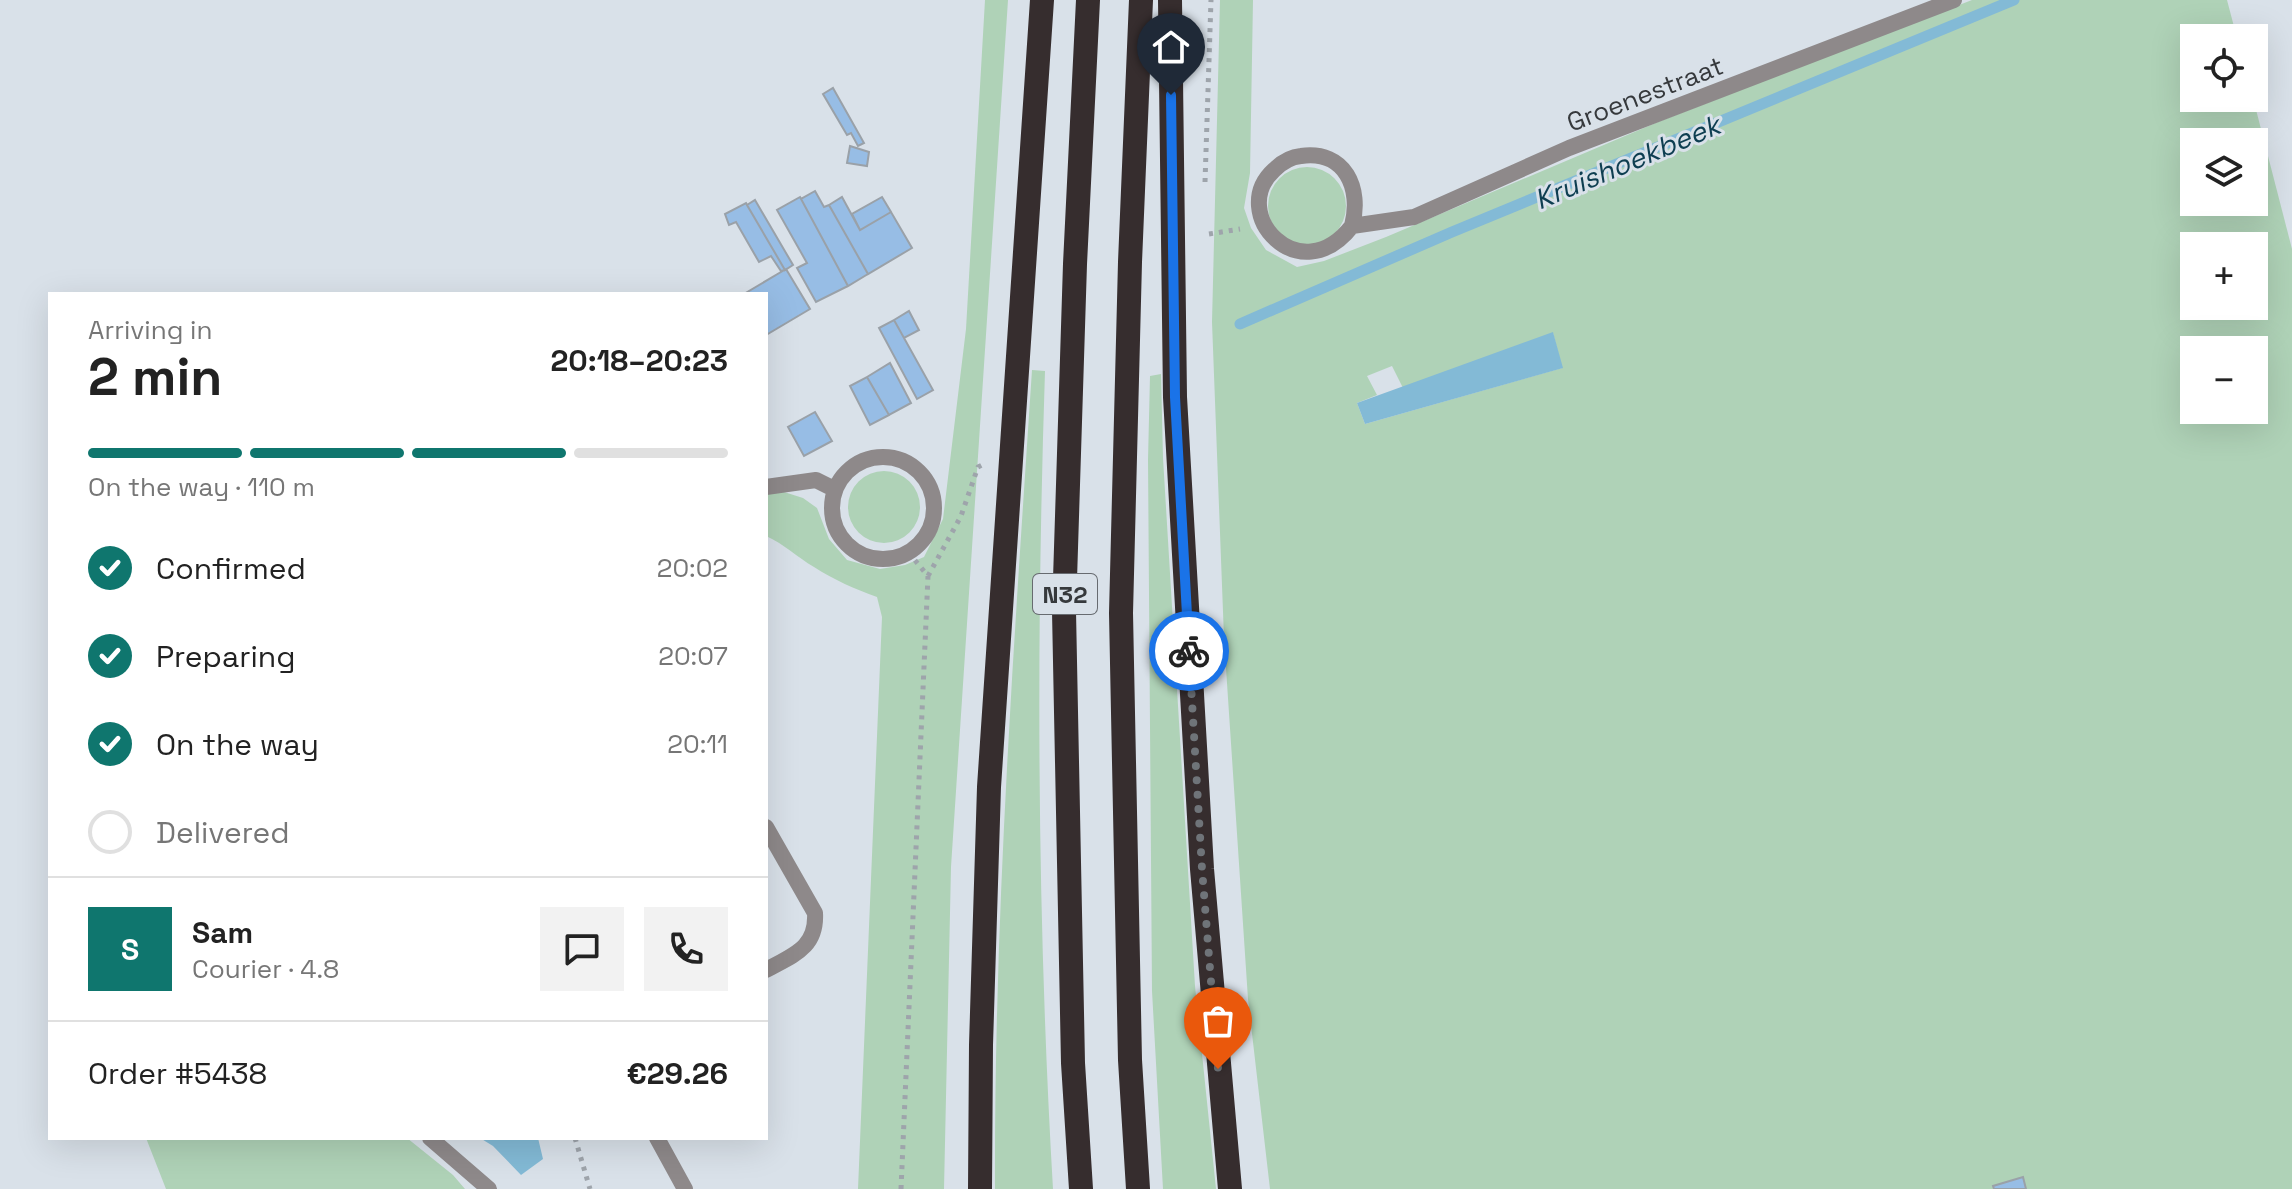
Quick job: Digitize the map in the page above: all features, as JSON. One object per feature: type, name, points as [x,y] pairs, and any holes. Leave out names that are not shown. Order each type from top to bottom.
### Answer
[{"type":"highway","points":[[980,1189],[989,787],[1042,0]]},
{"type":"highway","name":"N32","points":[[1081,1189],[1073,1063],[1064,611],[1088,0]]},
{"type":"highway","name":"N32","points":[[1138,1189],[1130,1060],[1121,613],[1130,262],[1141,0]]},
{"type":"highway","points":[[1170,0],[1175,397],[1202,869],[1230,1189]]},
{"type":"street","name":"Groenestraat","points":[[1352,226],[1357,208],[1355,190],[1347,174],[1334,162],[1317,156],[1299,156],[1282,162],[1269,175],[1261,190],[1259,209],[1264,226],[1275,240],[1290,249],[1308,253],[1326,249],[1341,240],[1352,226],[1414,217],[1569,148],[1954,0]]},
{"type":"street","points":[[881,456],[900,459],[917,469],[929,484],[935,503],[933,523],[924,540],[909,553],[884,560],[859,554],[840,537],[831,514],[834,489],[845,472],[861,461],[881,456]]},
{"type":"street","points":[[768,487],[816,480],[834,489]]},
{"type":"street","points":[[768,831],[815,913],[816,927],[810,943],[768,969]]},
{"type":"street","points":[[432,1140],[489,1189]]},
{"type":"street","points":[[658,1140],[685,1189]]},
{"type":"path","points":[[1205,186],[1211,0]]},
{"type":"path","points":[[1205,230],[1205,245]]},
{"type":"path","points":[[901,1189],[928,576],[961,516],[978,467],[1012,451]]},
{"type":"path","points":[[909,553],[928,576]]},
{"type":"path","points":[[576,1140],[590,1189]]},
{"type":"green space","points":[[985,0],[1008,0],[951,867],[944,1189],[858,1189],[882,617],[877,597],[829,576],[768,537],[768,494],[784,492],[803,498],[817,508],[829,539],[847,560],[880,569],[905,565],[924,557],[943,519],[966,329]]},
{"type":"green space","points":[[1220,0],[1253,0],[1250,173],[1244,208],[1251,228],[1266,250],[1297,267],[1324,261],[1386,237],[1658,122],[1972,0],[2227,0],[2233,24],[2180,24],[2180,112],[2257,112],[2261,128],[2180,128],[2180,216],[2268,216],[2268,156],[2292,249],[2292,1189],[1270,1189],[1248,999],[1224,638],[1212,322]],"holes":[[[1553,333],[1562,368],[1365,424],[1357,403],[1377,395],[1367,376],[1392,366],[1403,388]]]},
{"type":"green space","points":[[1299,167],[1315,167],[1329,173],[1340,184],[1346,206],[1340,228],[1329,239],[1315,245],[1299,245],[1285,239],[1274,228],[1268,214],[1268,198],[1274,184],[1285,173]]},
{"type":"green space","points":[[1032,370],[1045,371],[1040,576],[1040,780],[1044,984],[1053,1189],[995,1189],[1002,882]]},
{"type":"green space","points":[[1161,374],[1163,458],[1195,986],[1216,1189],[1163,1189],[1152,991],[1148,460],[1150,376]]},
{"type":"green space","points":[[891,471],[910,481],[918,493],[918,521],[910,533],[898,541],[877,543],[858,533],[850,521],[848,500],[858,481],[870,473]]},
{"type":"green space","points":[[147,1140],[409,1140],[453,1175],[465,1189],[166,1189]]},
{"type":"water","points":[[1553,332],[1563,368],[1365,424],[1357,403]]},
{"type":"water","points":[[483,1140],[538,1140],[543,1159],[521,1175]]},
{"type":"building","points":[[833,88],[864,143],[858,146],[851,133],[847,135],[823,94]]},
{"type":"building","points":[[850,146],[869,152],[867,166],[847,163]]},
{"type":"building","points":[[815,191],[824,207],[829,205],[868,274],[848,286],[801,199]]},
{"type":"building","points":[[800,197],[848,286],[816,302],[797,268],[807,263],[777,210]]},
{"type":"building","points":[[842,197],[860,230],[891,212],[912,248],[868,274],[829,205]]},
{"type":"building","points":[[882,197],[891,212],[860,230],[852,214]]},
{"type":"building","points":[[755,200],[793,265],[785,270],[747,205]]},
{"type":"building","points":[[746,203],[785,270],[781,271],[771,256],[759,262],[736,222],[729,225],[725,214]]},
{"type":"building","points":[[786,269],[810,309],[768,334],[768,292],[747,292]]},
{"type":"building","points":[[909,311],[919,330],[904,338],[894,320]]},
{"type":"building","points":[[894,320],[933,390],[917,399],[879,328]]},
{"type":"building","points":[[890,363],[911,403],[889,415],[867,377]]},
{"type":"building","points":[[867,377],[889,415],[870,425],[850,386]]},
{"type":"building","points":[[815,412],[832,441],[804,456],[788,427]]},
{"type":"building","points":[[2023,1177],[2026,1189],[1994,1189],[1993,1186]]},
{"type":"waterway","name":"Kruishoekbeek","points":[[1240,324],[1452,232],[2014,0]]},
{"type":"way so far","points":[[1189,651],[1218,1069]]},
{"type":"route","points":[[1171,95],[1175,397],[1189,651]]}]
